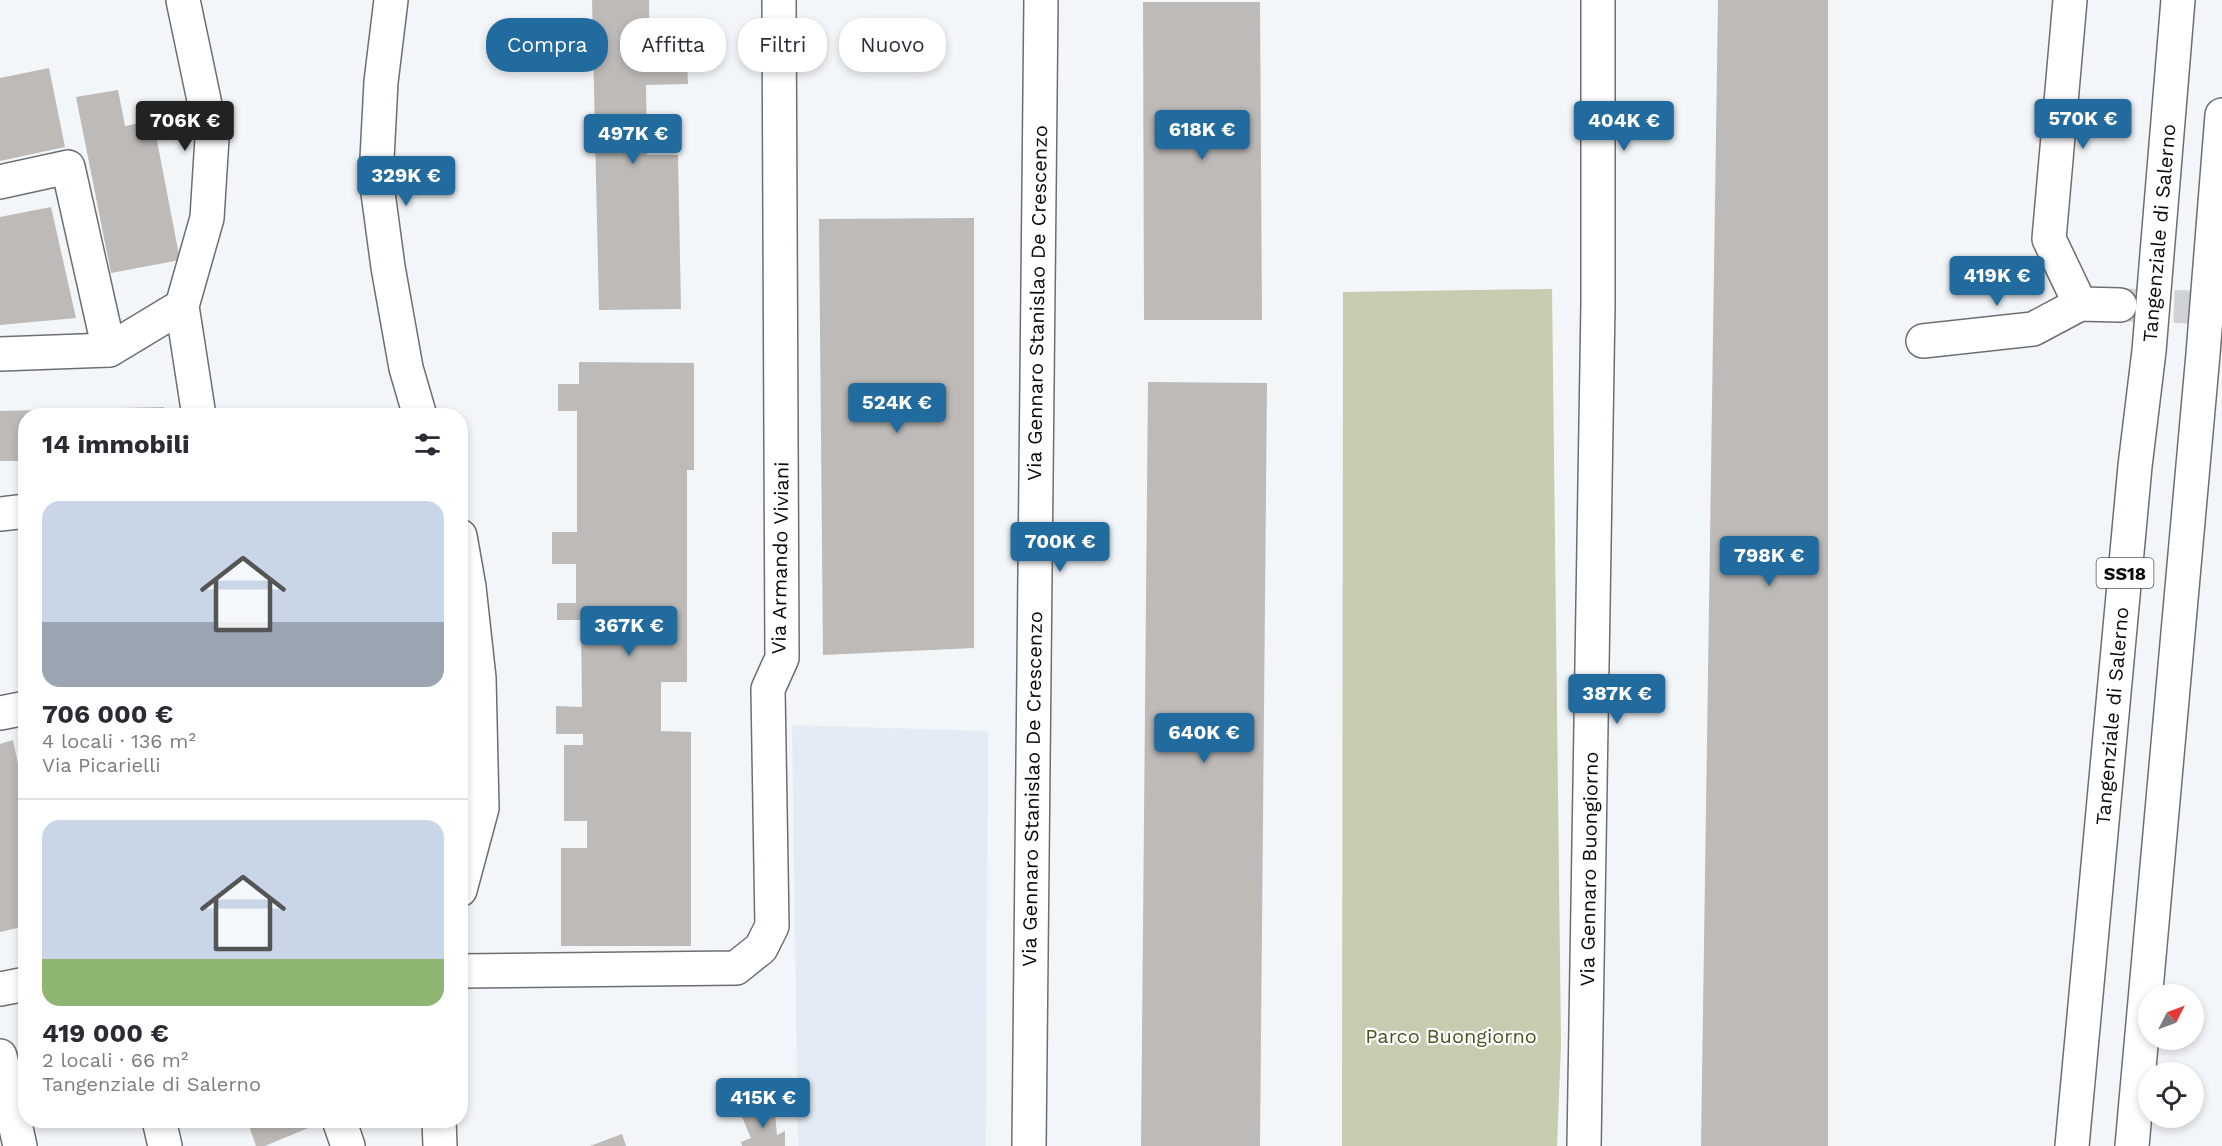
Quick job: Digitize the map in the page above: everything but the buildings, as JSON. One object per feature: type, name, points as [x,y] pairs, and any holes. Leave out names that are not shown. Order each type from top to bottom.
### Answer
[{"type":"main road","points":[[183,0],[212,138],[207,218],[182,306],[198,408]]},
{"type":"main road","points":[[391,0],[381,82],[376,178],[388,267],[406,368],[418,408]]},
{"type":"main road","name":"Via Armando Viviani","points":[[468,971],[736,968],[761,948],[772,926],[768,689],[782,658],[779,0]]},
{"type":"main road","name":"Via Gennaro Stanislao De Crescenzo","points":[[1029,1146],[1041,0]]},
{"type":"main road","name":"Via Gennaro Buongiorno","points":[[1584,1146],[1598,304],[1598,0]]},
{"type":"main road","points":[[2070,0],[2049,239],[2080,304]]},
{"type":"main road","name":"Tangenziale di Salerno","points":[[2072,1146],[2135,466],[2149,351],[2178,0]]},
{"type":"main road","name":"SS18","points":[[2132,1146],[2203,354],[2222,115]]},
{"type":"main road","points":[[0,182],[68,168],[109,350]]},
{"type":"main road","points":[[1923,341],[2033,329],[2080,304],[2120,305]]},
{"type":"main road","points":[[0,354],[109,350],[182,306]]},
{"type":"main road","points":[[0,514],[18,512]]},
{"type":"main road","points":[[468,581],[479,678],[482,808],[468,860]]},
{"type":"main road","points":[[0,713],[18,710]]},
{"type":"main road","points":[[0,989],[18,986]]},
{"type":"main road","points":[[0,1056],[20,1146]]},
{"type":"main road","points":[[161,1128],[165,1146]]},
{"type":"main road","points":[[342,1128],[348,1146]]},
{"type":"main road","points":[[439,1128],[440,1146]]},
{"type":"shaded area","points":[[792,725],[988,731],[986,1146],[798,1146]]},
{"type":"green space","name":"Parco Buongiorno","points":[[1552,289],[1561,1045],[1557,1146],[1342,1146],[1343,292]]},
{"type":"tunnel","points":[[2125,305],[2222,308]]}]
